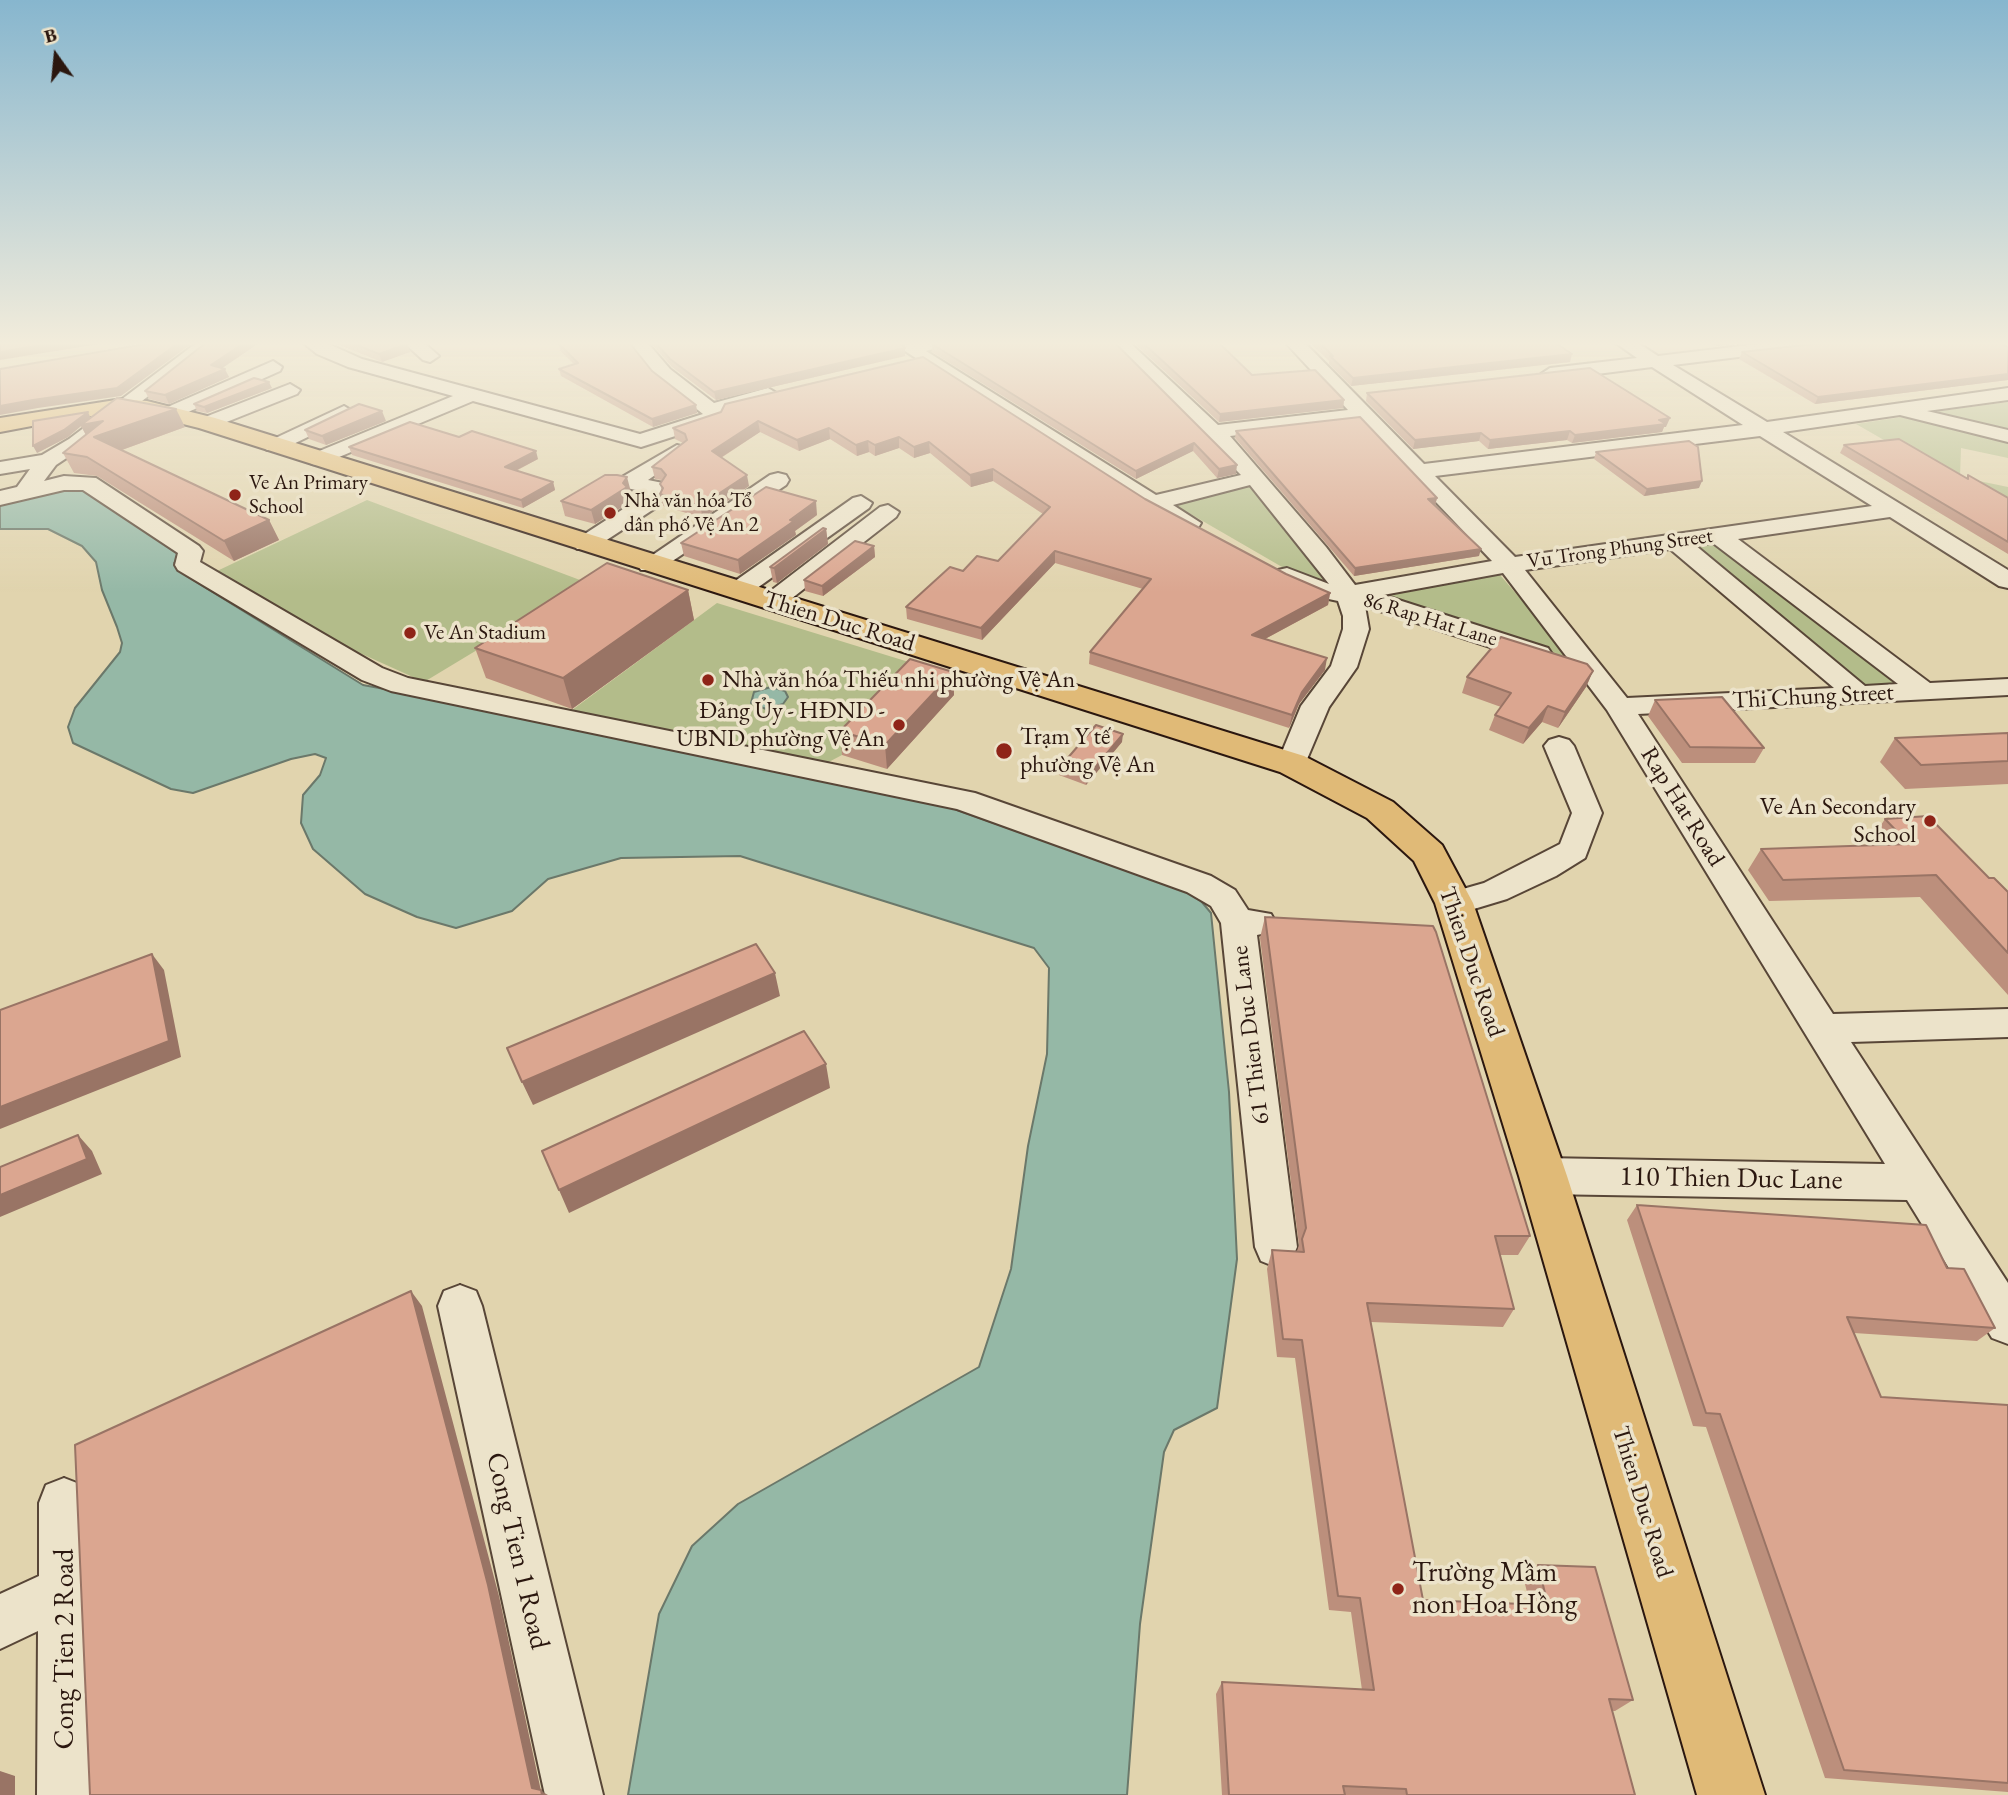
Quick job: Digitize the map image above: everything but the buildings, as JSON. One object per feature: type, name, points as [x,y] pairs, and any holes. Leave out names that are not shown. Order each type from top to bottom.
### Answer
[{"type":"main road","name":"Thien Duc Road","points":[[209,425],[1292,764],[1366,801],[1392,819],[1429,855],[1543,1176],[1731,1795]]},
{"type":"street","points":[[13,495],[48,460],[99,425]]},
{"type":"street","points":[[274,446],[318,425]]},
{"type":"street","points":[[320,460],[402,425]]},
{"type":"street","points":[[586,425],[641,441],[691,425]]},
{"type":"street","points":[[1030,425],[1153,503],[1212,535]]},
{"type":"street","points":[[1206,425],[1318,552],[1349,596],[1356,616],[1356,629],[1345,667],[1315,706],[1292,764]]},
{"type":"street","points":[[1214,432],[1248,425]]},
{"type":"street","name":"Rap Hat Road","points":[[1381,425],[1420,471],[1509,565],[1619,707],[2008,1323]]},
{"type":"street","points":[[1756,425],[2008,581]]},
{"type":"street","points":[[1420,471],[1790,425]]},
{"type":"street","points":[[1954,425],[2008,436]]},
{"type":"street","points":[[585,544],[652,500],[640,497],[656,488],[629,482],[677,451]]},
{"type":"street","points":[[0,468],[48,460]]},
{"type":"street","points":[[1153,503],[1255,478]]},
{"type":"street","points":[[650,565],[779,480]]},
{"type":"street","points":[[13,495],[64,484],[88,484],[191,551],[187,565],[372,674],[401,685],[964,800],[1199,884],[1223,898],[1238,922]]},
{"type":"street","points":[[755,596],[860,503]]},
{"type":"street","name":"Vu Trong Phung Street","points":[[1349,596],[1367,588],[1509,565],[1894,510]]},
{"type":"street","points":[[755,596],[888,512]]},
{"type":"street","points":[[1718,535],[1924,691]]},
{"type":"street","points":[[1675,541],[1858,694]]},
{"type":"street","name":"86 Rap Hat Lane","points":[[1271,566],[1319,590],[1377,601],[1591,671]]},
{"type":"street","name":"Thi Chung Street","points":[[1619,707],[2008,687]]},
{"type":"street","points":[[1451,923],[1495,891],[1545,868],[1574,850],[1587,813],[1559,746]]},
{"type":"street","name":"61 Thien Duc Lane","points":[[1276,1247],[1238,922],[1294,926]]},
{"type":"street","points":[[1822,1029],[2008,1023]]},
{"type":"street","name":"110 Thien Duc Lane","points":[[1543,1176],[1919,1182]]},
{"type":"street","name":"Cong Tien 1 Road","points":[[460,1306],[575,1795]]},
{"type":"street","name":"Cong Tien 2 Road","points":[[64,1503],[66,1795]]},
{"type":"street","points":[[0,1622],[64,1591]]},
{"type":"shaded area","points":[[1857,425],[1939,425],[2008,439],[2008,458],[1961,448],[1960,477],[2008,487],[2008,511]]},
{"type":"shaded area","points":[[1977,425],[2008,425],[2008,434]]},
{"type":"shaded area","points":[[84,484],[186,556],[174,563],[185,575],[363,685],[588,727],[932,801],[1196,895],[1211,913],[1229,1092],[1237,1259],[1217,1408],[1174,1430],[1164,1452],[1140,1624],[1127,1795],[628,1795],[659,1614],[692,1546],[738,1504],[979,1367],[1011,1269],[1028,1146],[1047,1054],[1049,968],[1034,948],[740,856],[621,858],[548,879],[512,911],[456,928],[417,917],[365,894],[313,849],[301,823],[303,795],[320,775],[326,758],[315,754],[291,759],[193,793],[171,789],[73,743],[68,727],[75,708],[120,652],[122,643],[102,590],[96,562],[82,546],[48,529],[0,529],[0,498]]},
{"type":"shaded area","points":[[1249,484],[1331,583],[1308,582],[1175,505]]},
{"type":"shaded area","name":"Ve An Stadium","points":[[367,500],[588,583],[424,682],[198,580]]},
{"type":"shaded area","points":[[1716,540],[1911,687],[1859,689],[1688,545]]},
{"type":"shaded area","points":[[1500,575],[1574,661],[1376,595]]},
{"type":"shaded area","points":[[717,603],[925,667],[842,755],[825,764],[568,713]]},
{"type":"shaded area","points":[[771,687],[785,691],[788,697],[783,704],[766,709],[751,703],[754,692]]},
{"type":"place","name":"Ve An Primary School","points":[[235,495]]},
{"type":"place","name":"Nhà văn hóa Tổ dân phố Vệ An 2","points":[[610,513]]},
{"type":"place","name":"Ve An Stadium","points":[[410,633]]},
{"type":"place","name":"Nhà văn hóa Thiếu nhi phường Vệ An","points":[[708,680]]},
{"type":"place","name":"Đảng Ủy - HĐND - UBND phường Vệ An","points":[[899,725]]},
{"type":"place","name":"Trạm Y tế phường Vệ An","points":[[1004,751]]},
{"type":"place","name":"Ve An Secondary School","points":[[1930,821]]},
{"type":"place","name":"Trường Mầm non Hoa Hồng","points":[[1398,1589]]}]
